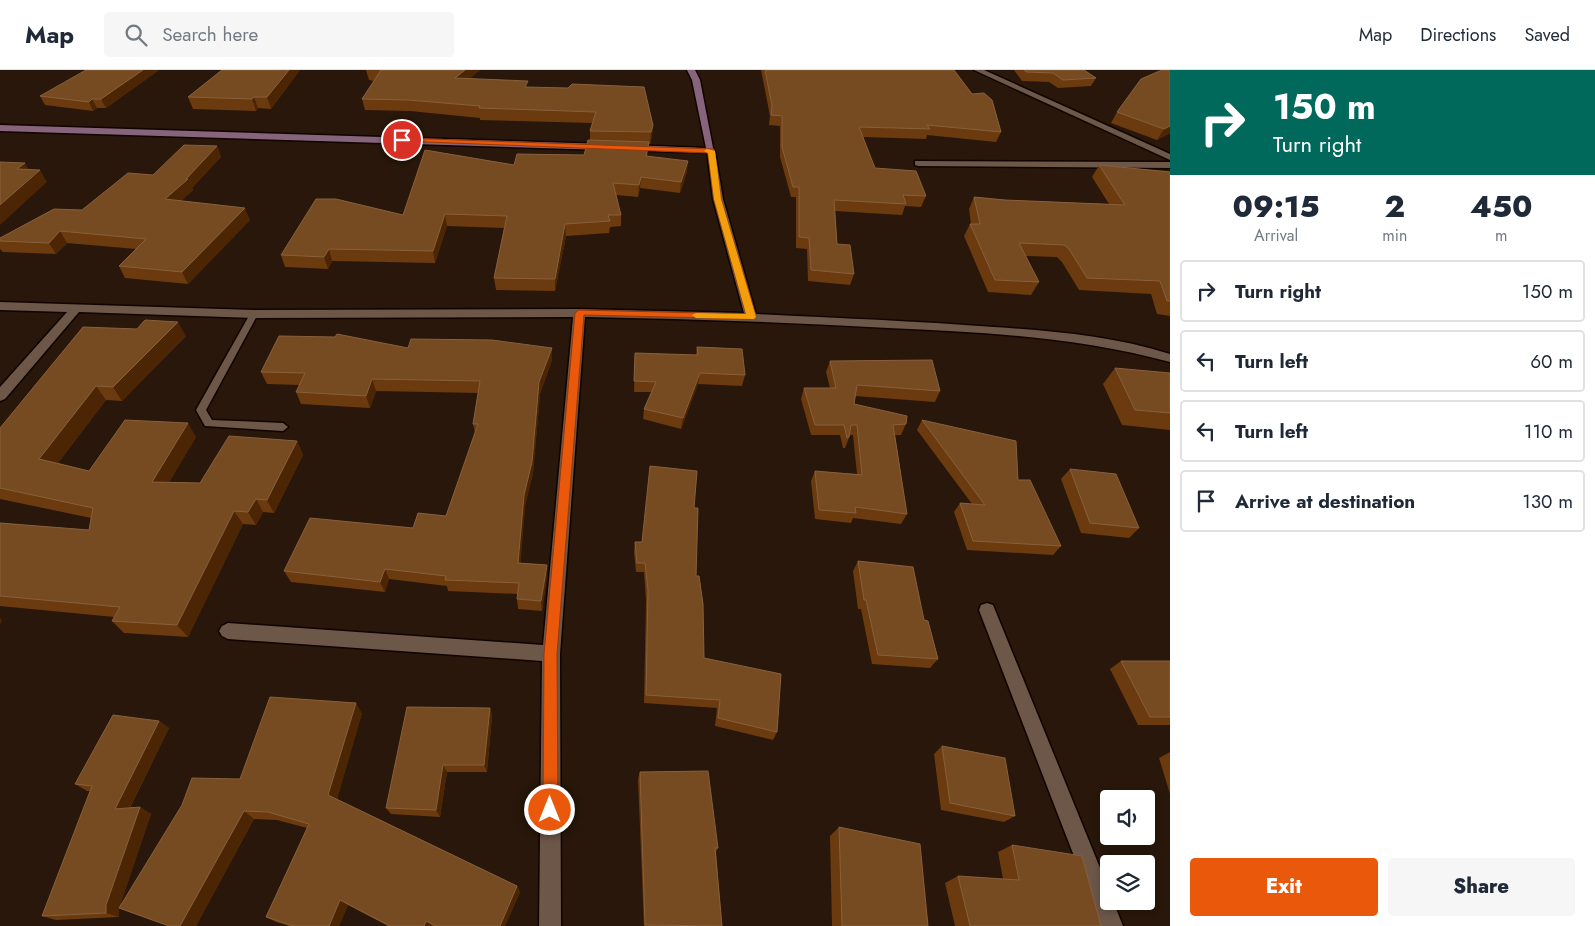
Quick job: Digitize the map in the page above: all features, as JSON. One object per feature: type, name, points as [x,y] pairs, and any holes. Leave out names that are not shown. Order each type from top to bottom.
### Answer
[{"type":"street","points":[[691,70],[696,80],[711,151],[718,199],[751,317]]},
{"type":"street","points":[[978,70],[1170,157]]},
{"type":"street","points":[[0,128],[711,151]]},
{"type":"street","points":[[918,163],[1170,166]]},
{"type":"street","points":[[0,306],[254,314],[579,313],[751,317],[950,327],[1064,336],[1144,350],[1170,358]]},
{"type":"street","points":[[0,396],[77,307]]},
{"type":"street","points":[[550,926],[551,654],[579,313]]},
{"type":"street","points":[[987,610],[1112,926]]},
{"type":"street","points":[[228,632],[551,654]]},
{"type":"lane","points":[[254,314],[201,410],[209,423],[283,427]]},
{"type":"building","points":[[86,70],[143,70],[101,99],[92,99],[89,102],[40,96]]},
{"type":"building","points":[[222,70],[289,70],[267,97],[254,97],[252,99],[188,97]]},
{"type":"building","points":[[381,70],[465,70],[455,78],[528,81],[525,87],[568,88],[572,84],[644,87],[653,125],[651,132],[590,131],[596,112],[479,108],[480,106],[408,100],[362,99]]},
{"type":"building","points":[[765,70],[954,70],[972,94],[984,93],[992,100],[1001,132],[927,125],[930,129],[859,127],[875,168],[916,171],[926,196],[903,195],[906,204],[834,200],[837,244],[850,245],[854,274],[811,270],[809,238],[799,237],[799,187],[793,187],[782,147],[782,116],[771,115],[772,106]]},
{"type":"building","points":[[1024,70],[1084,70],[1096,78],[1063,80],[1053,73],[1026,72]]},
{"type":"building","points":[[1162,70],[1170,70],[1170,126],[1164,129],[1117,112],[1141,79]]},
{"type":"building","points":[[588,140],[649,142],[646,156],[688,161],[681,182],[641,177],[639,185],[613,183],[621,215],[608,215],[610,221],[565,224],[555,279],[494,278],[507,216],[445,214],[433,251],[329,249],[324,257],[281,255],[316,199],[336,199],[403,215],[425,150],[514,165],[517,154],[584,155]]},
{"type":"building","points":[[184,145],[217,146],[186,179],[188,179],[165,199],[245,208],[182,272],[119,266],[146,239],[60,231],[49,243],[0,241],[0,238],[54,209],[82,210],[128,173],[153,175]]},
{"type":"building","points":[[0,162],[25,163],[17,169],[40,170],[0,205]]},
{"type":"building","points":[[1099,165],[1170,172],[1170,301],[1167,301],[1160,281],[1087,278],[1069,249],[1064,245],[1019,243],[1039,282],[995,280],[970,224],[980,224],[974,197],[1125,205]]},
{"type":"building","points":[[145,320],[178,322],[113,387],[96,386],[39,459],[89,471],[125,420],[188,423],[152,482],[200,483],[229,436],[297,441],[267,500],[256,499],[248,512],[234,511],[177,625],[112,621],[120,607],[0,596],[0,523],[89,530],[93,508],[0,488],[0,428],[83,327],[137,329]]},
{"type":"building","points":[[337,334],[408,348],[411,339],[492,340],[552,348],[539,382],[532,462],[524,495],[518,563],[547,565],[541,601],[517,599],[519,583],[445,580],[446,576],[385,569],[380,582],[284,571],[310,518],[413,528],[418,513],[446,516],[478,424],[473,424],[480,381],[372,379],[366,396],[296,392],[305,373],[261,372],[279,336],[335,337]]},
{"type":"building","points":[[697,347],[742,349],[745,375],[700,373],[683,418],[644,409],[656,382],[634,381],[635,353],[698,355]]},
{"type":"building","points":[[932,360],[940,391],[857,385],[854,404],[907,416],[906,424],[893,425],[907,514],[855,507],[856,513],[819,510],[815,471],[862,475],[857,425],[851,425],[849,437],[847,438],[844,425],[815,425],[804,388],[836,388],[830,361]]},
{"type":"building","points":[[1115,368],[1170,373],[1170,413],[1135,410]]},
{"type":"building","points":[[922,420],[1016,441],[1018,480],[1030,480],[1061,546],[973,541],[960,503],[985,505]]},
{"type":"building","points":[[650,466],[697,471],[694,508],[698,508],[696,576],[699,576],[703,604],[704,658],[781,674],[777,732],[718,718],[720,700],[646,695],[648,590],[645,563],[637,563],[635,542],[642,542]]},
{"type":"building","points":[[1070,469],[1116,474],[1139,528],[1090,523]]},
{"type":"building","points":[[858,561],[913,567],[924,620],[928,621],[938,659],[878,655],[866,600],[864,600]]},
{"type":"building","points":[[1121,661],[1170,661],[1170,717],[1150,717]]},
{"type":"building","points":[[270,697],[356,703],[328,795],[517,886],[500,926],[436,926],[426,921],[424,926],[390,926],[340,900],[329,926],[294,926],[266,917],[309,824],[268,812],[244,811],[180,926],[169,926],[119,908],[182,805],[192,778],[240,779]]},
{"type":"building","points":[[407,707],[490,708],[484,765],[443,765],[436,810],[386,808]]},
{"type":"building","points":[[113,715],[159,721],[115,809],[140,807],[106,905],[106,913],[42,916],[92,786],[75,784]]},
{"type":"building","points":[[942,746],[1005,758],[1015,816],[950,803]]},
{"type":"building","points":[[708,771],[718,848],[715,848],[722,926],[645,925],[640,772]]},
{"type":"building","points":[[839,827],[920,844],[928,926],[842,926]]},
{"type":"building","points":[[1012,845],[1082,856],[1101,926],[970,926],[958,876],[1019,880]]},
{"type":"slow traffic","points":[[696,315],[751,317],[718,199],[711,151],[707,151]]},
{"type":"route","points":[[402,140],[711,151],[718,199],[751,317],[579,313],[551,654],[550,810]]}]
